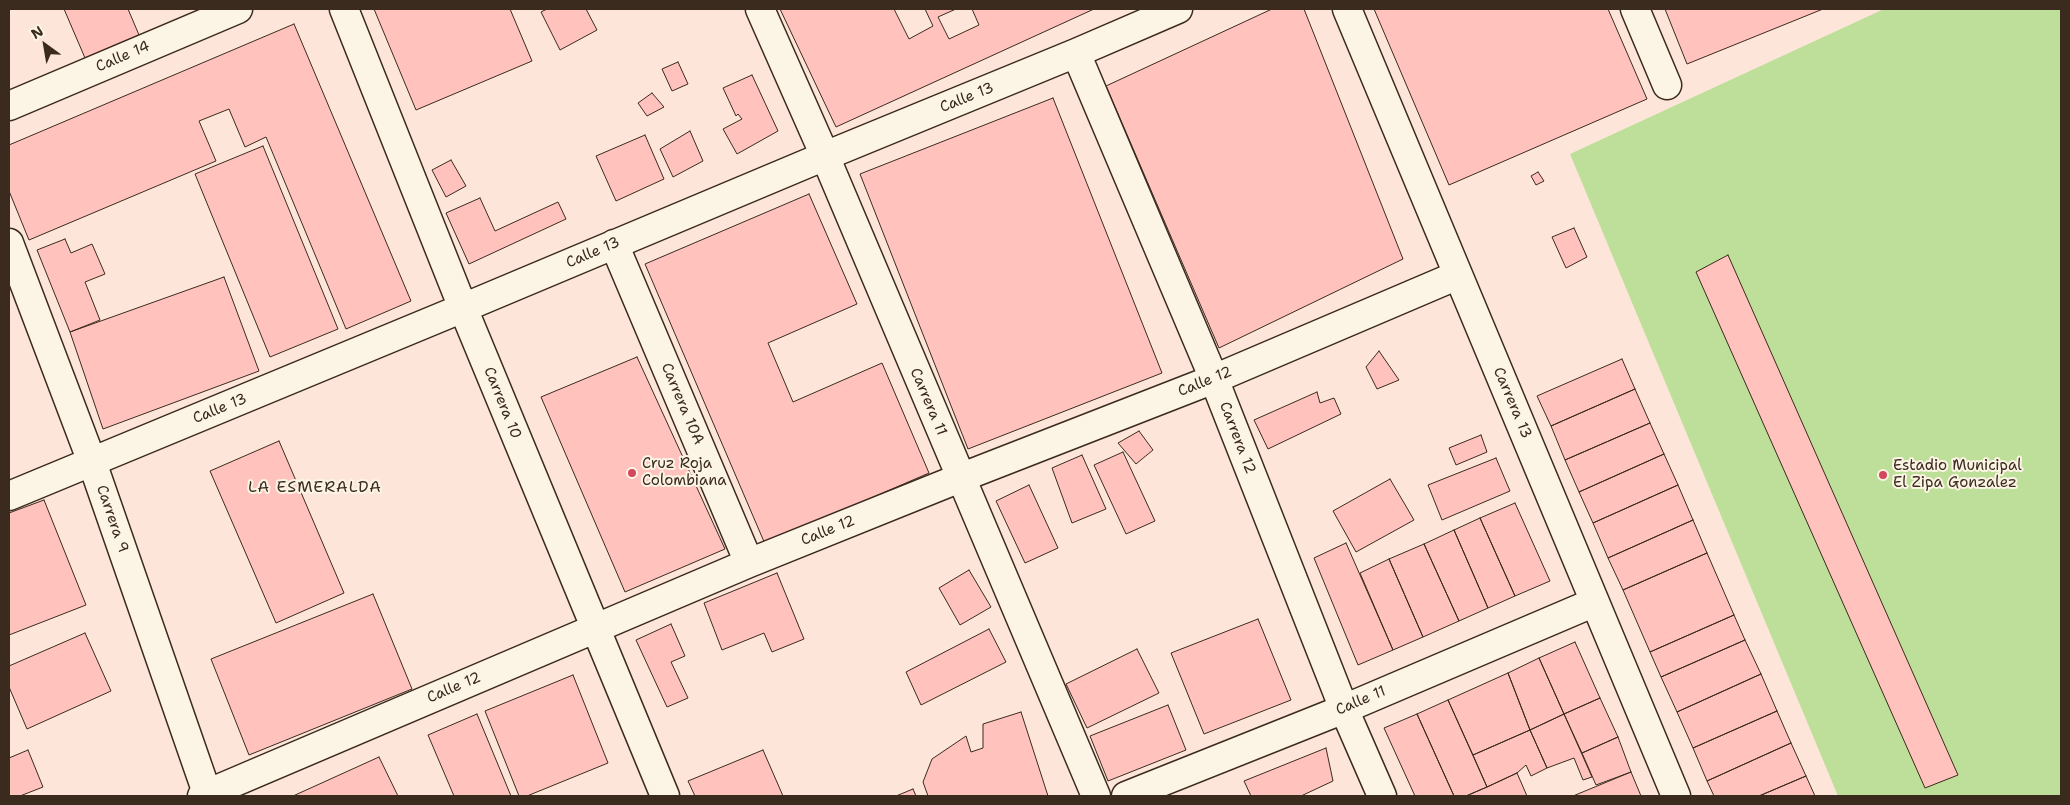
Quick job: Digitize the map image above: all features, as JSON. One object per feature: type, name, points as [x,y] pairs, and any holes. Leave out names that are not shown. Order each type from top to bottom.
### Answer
[{"type":"street","name":"Calle 14","points":[[9,106],[238,9]]},
{"type":"street","name":"Carrera 10","points":[[344,9],[594,628],[665,796]]},
{"type":"street","name":"Carrera 11","points":[[760,9],[1096,796]]},
{"type":"street","name":"Calle 13","points":[[9,496],[1178,9]]},
{"type":"street","name":"Carrera 13","points":[[1347,9],[1676,796]]},
{"type":"street","points":[[1636,9],[1667,85]]},
{"type":"street","name":"Carrera 12","points":[[1076,53],[1214,379],[1344,709],[1382,796]]},
{"type":"street","name":"Carrera 9","points":[[9,244],[92,462],[206,795]]},
{"type":"street","name":"Carrera 10A","points":[[614,244],[750,563]]},
{"type":"street","name":"Calle 12","points":[[206,795],[750,563],[960,478],[1214,379],[1458,275]]},
{"type":"street","name":"Calle 11","points":[[1126,796],[1344,709],[1595,602]]},
{"type":"green space","name":"Estadio Municipal El Zipa Gonzalez","points":[[1884,9],[2061,9],[2061,796],[1838,796],[1570,154]]},
{"type":"building","points":[[64,9],[128,9],[139,35],[85,58]]},
{"type":"building","points":[[374,9],[510,9],[532,61],[416,110]]},
{"type":"building","points":[[547,9],[586,9],[597,30],[560,50],[541,12]]},
{"type":"building","points":[[780,9],[1094,9],[836,127]]},
{"type":"building","points":[[894,9],[925,9],[933,26],[909,39]]},
{"type":"building","points":[[956,9],[972,9],[979,25],[949,39],[938,17]]},
{"type":"building","points":[[1272,9],[1304,9],[1403,259],[1219,348],[1106,86]]},
{"type":"building","points":[[1374,9],[1608,9],[1647,99],[1449,185]]},
{"type":"building","points":[[1665,9],[1823,9],[1687,64]]},
{"type":"building","points":[[294,24],[411,301],[346,329],[266,137],[245,147],[229,109],[199,121],[216,161],[29,240],[9,191],[9,145]]},
{"type":"building","points":[[678,62],[688,84],[672,91],[662,69]]},
{"type":"building","points":[[752,75],[778,131],[737,154],[723,129],[742,119],[738,114],[736,116],[723,88]]},
{"type":"building","points":[[652,93],[664,107],[647,116],[638,103]]},
{"type":"building","points":[[1053,98],[1162,373],[968,449],[860,174]]},
{"type":"building","points":[[690,131],[703,161],[673,177],[660,149]]},
{"type":"building","points":[[645,135],[664,179],[616,201],[596,156]]},
{"type":"building","points":[[263,146],[338,329],[270,357],[195,174]]},
{"type":"building","points":[[451,160],[466,186],[446,197],[432,170]]},
{"type":"building","points":[[1538,172],[1544,181],[1536,185],[1531,176]]},
{"type":"building","points":[[809,194],[857,304],[768,343],[793,402],[882,363],[929,473],[765,544],[645,264]]},
{"type":"building","points":[[480,198],[495,231],[558,202],[566,219],[469,264],[446,213]]},
{"type":"building","points":[[1574,228],[1587,257],[1566,268],[1552,237]]},
{"type":"building","points":[[65,239],[71,253],[92,244],[105,274],[85,282],[100,320],[70,332],[37,250]]},
{"type":"building","points":[[1728,255],[1958,775],[1925,788],[1696,272]]},
{"type":"building","points":[[224,277],[259,371],[103,429],[70,332]]},
{"type":"building","points":[[1379,351],[1399,380],[1377,389],[1366,367]]},
{"type":"building","name":"Cruz Roja Colombiana","points":[[637,357],[725,549],[625,592],[541,397]]},
{"type":"building","points":[[1622,359],[1635,389],[1551,426],[1537,396]]},
{"type":"building","points":[[1635,389],[1650,423],[1565,460],[1551,426]]},
{"type":"building","points":[[1317,392],[1320,403],[1334,398],[1341,414],[1268,449],[1254,420]]},
{"type":"building","points":[[1650,423],[1664,454],[1579,492],[1565,460]]},
{"type":"building","points":[[1139,431],[1153,450],[1136,464],[1118,443]]},
{"type":"building","points":[[1481,435],[1487,452],[1456,465],[1449,448]]},
{"type":"building","points":[[279,441],[344,593],[276,623],[210,471]]},
{"type":"building","points":[[1123,452],[1155,521],[1126,534],[1094,465]]},
{"type":"building","points":[[1664,454],[1678,485],[1593,523],[1579,492]]},
{"type":"building","points":[[1082,455],[1106,509],[1072,523],[1052,468]]},
{"type":"building","points":[[1496,458],[1510,491],[1442,520],[1428,485]]},
{"type":"building","points":[[1390,479],[1414,520],[1356,552],[1333,511]]},
{"type":"building","points":[[1029,485],[1058,548],[1025,563],[996,501]]},
{"type":"building","points":[[1678,485],[1693,520],[1608,558],[1593,523]]},
{"type":"building","points":[[44,500],[86,605],[9,635],[9,513]]},
{"type":"building","points":[[1515,503],[1550,581],[1515,596],[1480,518]]},
{"type":"building","points":[[1480,518],[1515,596],[1488,608],[1454,530]]},
{"type":"building","points":[[1693,520],[1707,553],[1623,590],[1608,558]]},
{"type":"building","points":[[1454,530],[1488,608],[1459,621],[1424,544]]},
{"type":"building","points":[[1346,543],[1393,650],[1358,665],[1314,558]]},
{"type":"building","points":[[1424,544],[1459,621],[1423,637],[1389,559]]},
{"type":"building","points":[[1707,553],[1734,615],[1650,652],[1623,590]]},
{"type":"building","points":[[1389,559],[1423,637],[1393,650],[1360,573]]},
{"type":"building","points":[[969,570],[991,607],[960,625],[939,588]]},
{"type":"building","points":[[777,573],[804,639],[772,652],[764,633],[722,650],[704,603]]},
{"type":"building","points":[[373,594],[412,689],[249,755],[211,659]]},
{"type":"building","points":[[1734,615],[1745,640],[1661,677],[1650,652]]},
{"type":"building","points":[[1258,619],[1291,700],[1204,734],[1171,653]]},
{"type":"building","points":[[671,624],[685,656],[671,662],[688,698],[667,707],[636,640]]},
{"type":"building","points":[[989,629],[1006,662],[921,705],[906,672]]},
{"type":"building","points":[[85,633],[111,691],[27,729],[9,687],[9,666]]},
{"type":"building","points":[[1745,640],[1761,674],[1677,712],[1661,677]]},
{"type":"building","points":[[1575,642],[1600,698],[1564,714],[1539,658]]},
{"type":"building","points":[[1137,649],[1159,693],[1087,728],[1066,684]]},
{"type":"building","points":[[1539,658],[1564,714],[1530,730],[1508,673]]},
{"type":"building","points":[[1508,673],[1530,730],[1473,755],[1448,700]]},
{"type":"building","points":[[1761,674],[1777,711],[1693,748],[1677,712]]},
{"type":"building","points":[[573,675],[608,763],[527,796],[519,796],[485,711]]},
{"type":"building","points":[[1600,698],[1618,737],[1582,753],[1564,714]]},
{"type":"building","points":[[1448,700],[1487,787],[1466,796],[1454,796],[1417,714]]},
{"type":"building","points":[[1168,705],[1186,750],[1108,781],[1090,736]]},
{"type":"building","points":[[1777,711],[1791,743],[1707,781],[1693,748]]},
{"type":"building","points":[[1021,712],[1048,796],[928,796],[923,782],[932,759],[966,736],[971,752],[983,748],[983,724]]},
{"type":"building","points":[[477,714],[511,796],[454,796],[428,735]]},
{"type":"building","points":[[1417,714],[1454,796],[1415,796],[1384,728]]},
{"type":"building","points":[[1564,714],[1592,777],[1583,780],[1574,758],[1547,768],[1530,730]]},
{"type":"building","points":[[1530,730],[1547,768],[1531,776],[1526,765],[1517,773],[1487,787],[1473,755]]},
{"type":"building","points":[[1618,737],[1631,772],[1596,785],[1582,753]]},
{"type":"building","points":[[1791,743],[1806,776],[1759,796],[1714,796],[1707,781]]},
{"type":"building","points":[[1326,748],[1333,781],[1301,796],[1251,796],[1244,781]]},
{"type":"building","points":[[28,750],[43,787],[20,796],[9,796],[9,758]]},
{"type":"building","points":[[763,750],[783,796],[695,796],[688,781]]},
{"type":"building","points":[[379,757],[398,796],[293,796]]},
{"type":"building","points":[[1631,772],[1641,796],[1573,796]]},
{"type":"building","points":[[1517,773],[1527,796],[1466,796],[1487,787]]},
{"type":"building","points":[[1806,776],[1815,796],[1759,796]]},
{"type":"building","points":[[913,789],[916,796],[896,796]]},
{"type":"place","name":"Cruz Roja Colombiana","points":[[632,473]]},
{"type":"place","name":"Estadio Municipal El Zipa Gonzalez","points":[[1883,475]]},
{"type":"district","name":"LA ESMERALDA","points":[[315,488]]}]
